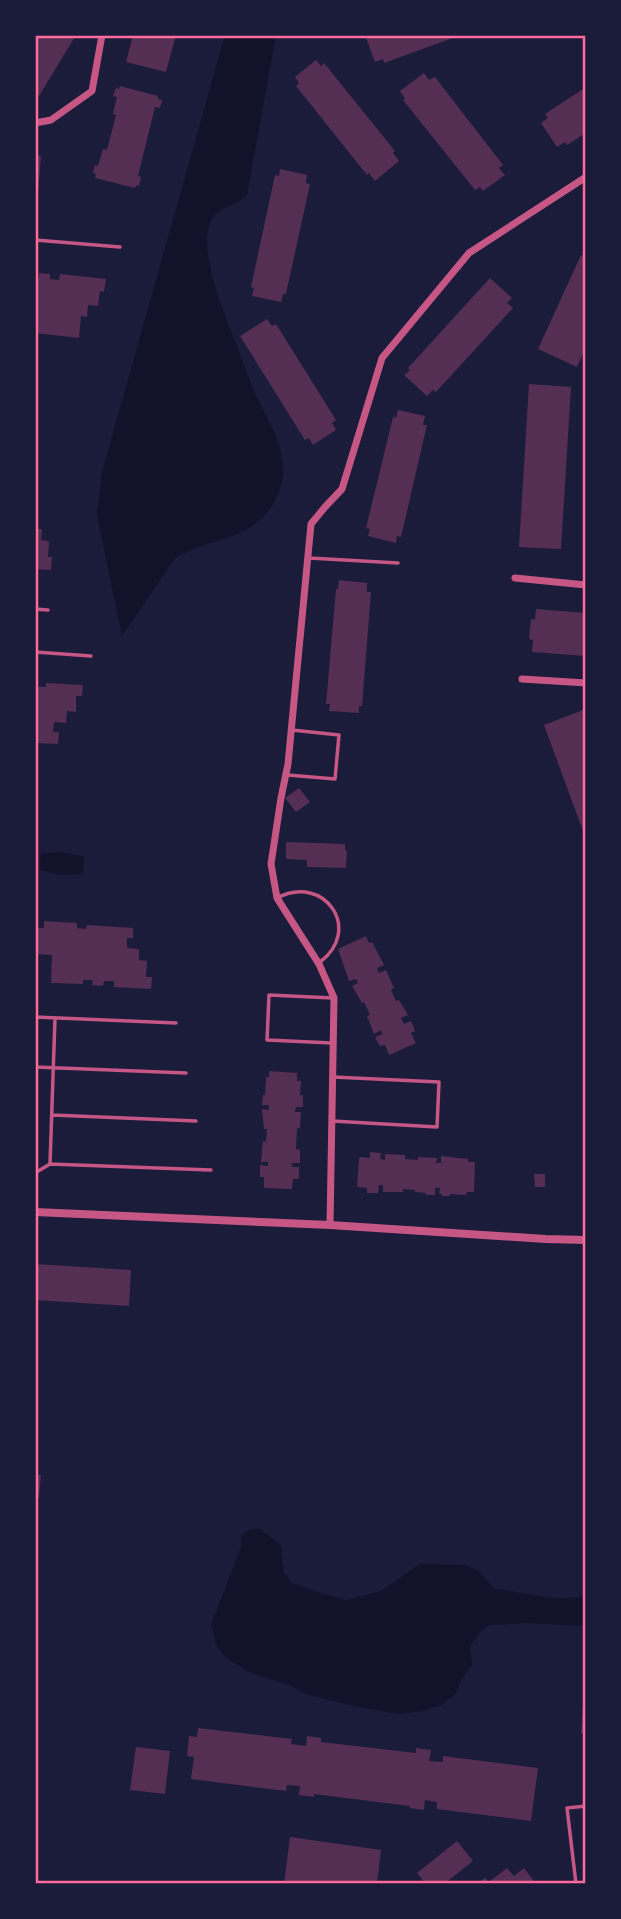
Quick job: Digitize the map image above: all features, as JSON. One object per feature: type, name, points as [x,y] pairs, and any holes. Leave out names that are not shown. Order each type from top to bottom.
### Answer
[{"type":"street","points":[[35,123],[51,120],[92,91],[102,35]]},
{"type":"street","points":[[330,1225],[334,998],[319,964],[276,898],[271,863],[286,774],[311,524],[342,489],[382,358],[469,253],[586,177]]},
{"type":"street","points":[[515,578],[586,585]]},
{"type":"street","points":[[522,680],[586,683]]},
{"type":"street","points":[[35,1212],[586,1240]]},
{"type":"lane","points":[[35,240],[120,247]]},
{"type":"lane","points":[[307,558],[398,564]]},
{"type":"lane","points":[[35,609],[48,610]]},
{"type":"lane","points":[[35,652],[91,656]]},
{"type":"lane","points":[[286,774],[335,779],[340,735],[291,730]]},
{"type":"lane","points":[[276,898],[300,890],[324,899],[333,908],[338,920],[336,945],[329,956],[319,964]]},
{"type":"lane","points":[[334,998],[269,995],[267,1040],[334,1043]]},
{"type":"lane","points":[[35,1017],[176,1023]]},
{"type":"lane","points":[[50,1164],[55,1018]]},
{"type":"lane","points":[[35,1067],[186,1073]]},
{"type":"lane","points":[[332,1122],[437,1127],[439,1082],[333,1077]]},
{"type":"lane","points":[[52,1115],[196,1121]]},
{"type":"lane","points":[[35,1172],[50,1164],[211,1170]]},
{"type":"lane","points":[[576,1884],[567,1808],[586,1806]]},
{"type":"shaded area","points":[[225,35],[276,35],[247,195],[221,210],[213,218],[208,228],[207,242],[218,296],[254,391],[278,443],[283,476],[275,502],[255,524],[175,558],[122,636],[97,515],[102,472]]},
{"type":"shaded area","points":[[63,852],[84,857],[83,874],[60,875],[40,870],[41,853]]},
{"type":"shaded area","points":[[260,1529],[281,1545],[284,1572],[292,1583],[320,1593],[347,1600],[381,1591],[420,1564],[466,1565],[480,1572],[493,1588],[551,1597],[586,1596],[586,1626],[526,1623],[490,1625],[481,1631],[470,1646],[472,1665],[461,1680],[456,1694],[440,1706],[422,1711],[398,1714],[306,1694],[289,1685],[249,1672],[224,1656],[217,1647],[211,1625],[241,1547],[241,1536],[249,1530]]},
{"type":"building","points":[[35,35],[76,35],[39,96],[35,94]]},
{"type":"building","points":[[133,35],[176,35],[166,72],[126,62]]},
{"type":"building","points":[[365,35],[461,35],[384,63],[383,59],[375,62]]},
{"type":"building","points":[[316,60],[321,66],[324,63],[395,151],[393,153],[399,161],[375,181],[369,173],[367,175],[296,86],[299,83],[295,77]]},
{"type":"building","points":[[424,73],[429,80],[435,77],[503,165],[499,168],[505,175],[483,191],[480,187],[475,190],[403,100],[405,99],[400,91]]},
{"type":"building","points":[[120,86],[158,96],[158,99],[162,100],[160,108],[155,107],[138,176],[141,177],[139,186],[136,185],[135,188],[95,178],[96,174],[93,173],[103,149],[107,150],[116,115],[113,114],[117,97],[113,96],[116,88],[119,89]]},
{"type":"building","points":[[586,87],[586,133],[567,145],[565,142],[557,147],[541,123],[548,118],[545,114]]},
{"type":"building","points":[[35,155],[41,156],[38,194],[35,194]]},
{"type":"building","points":[[280,169],[307,175],[306,183],[310,184],[286,294],[283,294],[281,302],[252,296],[254,288],[251,287],[275,175],[279,176]]},
{"type":"building","points":[[581,255],[586,257],[586,347],[577,367],[538,349]]},
{"type":"building","points":[[39,273],[50,274],[50,279],[59,280],[60,274],[106,279],[104,292],[100,291],[98,306],[88,305],[87,317],[81,316],[79,338],[35,333],[35,277],[39,278]]},
{"type":"building","points":[[490,278],[512,298],[507,303],[513,308],[436,392],[433,390],[427,396],[404,375]]},
{"type":"building","points":[[267,319],[272,326],[276,324],[336,420],[332,423],[336,430],[313,445],[309,438],[305,440],[240,336]]},
{"type":"building","points":[[529,384],[571,387],[561,549],[519,547]]},
{"type":"building","points":[[398,410],[425,416],[423,425],[427,425],[401,537],[397,536],[396,543],[368,536],[370,529],[366,528],[393,417],[396,418]]},
{"type":"building","points":[[35,529],[42,529],[41,540],[49,541],[51,570],[35,569]]},
{"type":"building","points":[[339,580],[367,583],[367,592],[371,592],[362,706],[359,706],[359,713],[329,711],[330,704],[326,704]]},
{"type":"building","points":[[536,609],[586,613],[586,656],[532,652],[533,640],[529,639],[531,619],[535,620]]},
{"type":"building","points":[[46,683],[83,685],[82,696],[76,696],[76,712],[67,711],[66,723],[54,722],[53,732],[59,732],[58,744],[35,743],[35,687],[46,687]]},
{"type":"building","points":[[583,710],[586,720],[586,839],[544,725]]},
{"type":"building","points":[[299,788],[310,802],[296,812],[285,798]]},
{"type":"building","points":[[286,842],[345,844],[346,868],[307,867],[307,860],[286,859]]},
{"type":"building","points":[[44,921],[77,923],[77,928],[86,929],[87,925],[133,928],[133,938],[127,938],[127,948],[139,949],[139,960],[147,961],[146,977],[152,977],[151,989],[114,987],[114,981],[104,981],[103,986],[92,985],[93,980],[83,980],[83,984],[51,983],[52,955],[35,954],[35,928],[44,928]]},
{"type":"building","points":[[366,936],[384,965],[377,968],[379,973],[386,970],[396,1001],[399,1000],[408,1015],[401,1018],[404,1024],[411,1021],[415,1031],[411,1033],[416,1043],[389,1055],[385,1045],[380,1046],[375,1037],[382,1034],[381,1030],[374,1034],[367,1016],[370,1015],[352,986],[358,983],[356,979],[349,981],[338,949]]},
{"type":"building","points":[[269,1071],[297,1073],[297,1081],[301,1081],[303,1107],[296,1107],[295,1112],[301,1112],[296,1149],[300,1150],[300,1163],[292,1163],[292,1167],[299,1167],[299,1179],[293,1179],[292,1189],[264,1188],[264,1177],[260,1177],[260,1165],[268,1166],[268,1162],[261,1162],[267,1129],[264,1129],[262,1109],[269,1110],[269,1105],[262,1105]]},
{"type":"building","points":[[370,1152],[381,1153],[380,1159],[385,1160],[385,1154],[405,1155],[405,1159],[418,1160],[418,1157],[437,1158],[436,1163],[441,1163],[441,1156],[468,1159],[468,1162],[475,1162],[474,1192],[442,1196],[439,1194],[440,1188],[435,1188],[435,1195],[403,1189],[403,1192],[383,1192],[383,1185],[379,1185],[378,1193],[367,1193],[367,1188],[357,1187],[359,1158],[370,1158]]},
{"type":"building","points":[[534,1174],[545,1174],[545,1187],[535,1187]]},
{"type":"building","points":[[35,1264],[131,1270],[129,1306],[35,1300]]},
{"type":"building","points":[[35,1475],[41,1475],[39,1497],[35,1497]]},
{"type":"building","points":[[584,1689],[586,1733],[581,1733]]},
{"type":"building","points":[[198,1728],[292,1739],[291,1744],[306,1746],[307,1736],[321,1738],[321,1742],[416,1753],[416,1748],[431,1750],[429,1761],[443,1762],[443,1756],[538,1768],[531,1821],[437,1809],[437,1802],[425,1800],[424,1810],[314,1794],[314,1797],[299,1795],[300,1786],[287,1785],[286,1791],[191,1779],[194,1757],[187,1756],[189,1736],[197,1737]]},
{"type":"building","points":[[136,1747],[170,1751],[165,1794],[130,1790]]},
{"type":"building","points":[[290,1837],[381,1850],[377,1884],[284,1884]]},
{"type":"building","points":[[457,1841],[473,1861],[444,1884],[426,1884],[417,1873]]},
{"type":"building","points":[[507,1868],[514,1876],[524,1868],[536,1884],[477,1884],[485,1878],[489,1882]]}]
